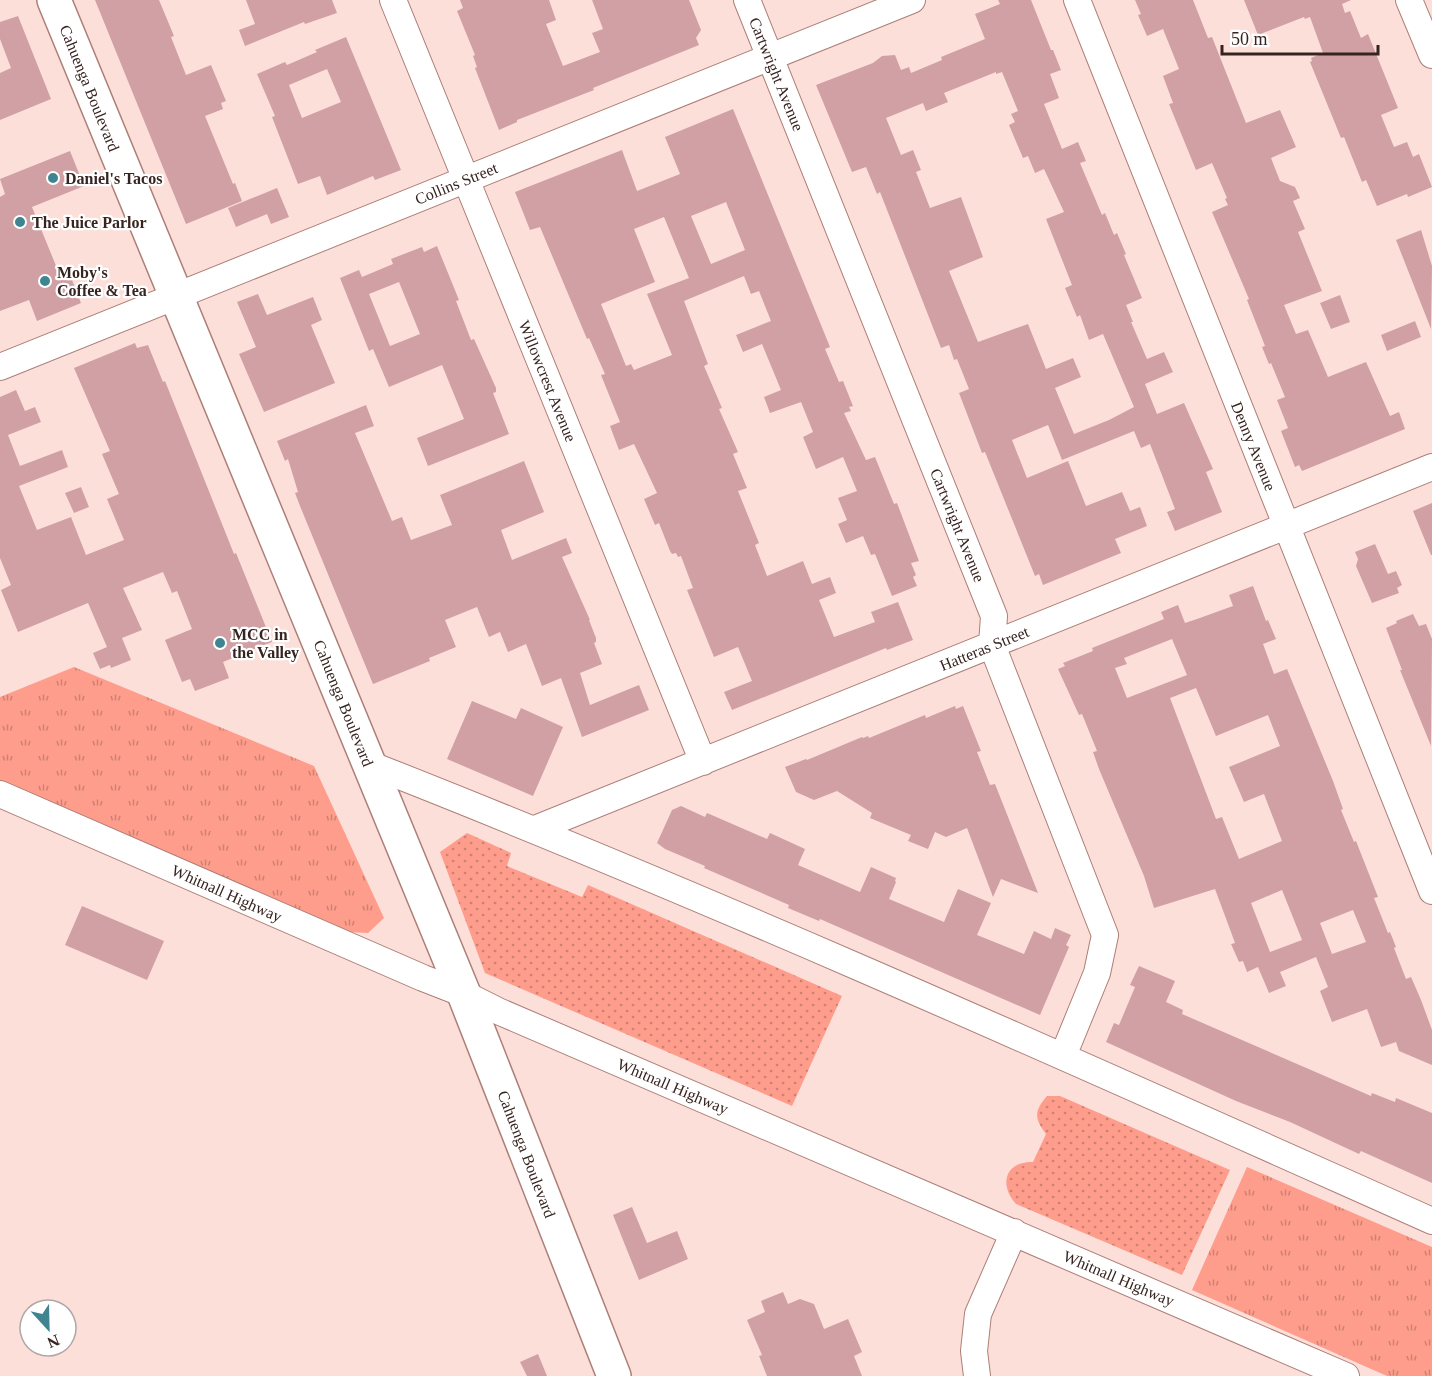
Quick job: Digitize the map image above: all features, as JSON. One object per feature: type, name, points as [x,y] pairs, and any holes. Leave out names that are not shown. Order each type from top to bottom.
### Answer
[{"type":"main road","name":"Cahuenga Boulevard","points":[[54,0],[464,994],[614,1376]]},
{"type":"street","name":"Willowcrest Avenue","points":[[393,0],[703,762]]},
{"type":"street","name":"Cartwright Avenue","points":[[747,0],[994,616],[992,645],[1105,935],[1097,973],[1063,1056]]},
{"type":"street","name":"Collins Street","points":[[0,367],[912,0]]},
{"type":"street","name":"Denny Avenue","points":[[1077,0],[1432,891]]},
{"type":"street","points":[[1409,0],[1432,55]]},
{"type":"street","name":"Hatteras Street","points":[[535,830],[1432,468]]},
{"type":"street","points":[[369,764],[535,830],[1063,1056],[1432,1221]]},
{"type":"street","name":"Whitnall Highway","points":[[0,794],[1346,1376]]},
{"type":"street","points":[[977,1376],[974,1351],[978,1314],[1014,1232]]},
{"type":"green space","points":[[74,667],[314,766],[384,918],[368,933],[346,932],[0,781],[0,697]]},
{"type":"green space","points":[[467,833],[511,853],[507,866],[582,897],[588,885],[842,996],[792,1106],[485,973],[440,852]]},
{"type":"green space","points":[[1047,1096],[1060,1096],[1230,1170],[1182,1275],[1016,1204],[1007,1189],[1008,1175],[1016,1165],[1033,1162],[1046,1134],[1037,1115]]},
{"type":"green space","points":[[1247,1167],[1432,1247],[1432,1376],[1387,1376],[1192,1290]]},
{"type":"building","points":[[95,0],[159,0],[174,36],[171,37],[186,75],[211,65],[226,101],[221,103],[223,109],[205,116],[242,201],[186,224]]},
{"type":"building","points":[[246,0],[332,0],[337,13],[305,24],[304,22],[245,46],[239,30],[255,24]]},
{"type":"building","points":[[460,0],[549,0],[556,20],[546,24],[563,66],[600,52],[592,33],[603,29],[592,0],[689,0],[701,30],[696,38],[699,45],[517,120],[499,130],[475,68],[477,67],[473,56],[475,55],[457,11],[463,8]]},
{"type":"building","points":[[998,0],[1031,0],[1051,50],[1053,50],[1061,70],[1050,74],[1059,98],[1044,104],[1062,149],[1078,142],[1086,161],[1080,163],[1102,215],[1105,213],[1114,235],[1117,233],[1126,254],[1124,255],[1142,298],[1126,305],[1147,359],[1164,352],[1173,372],[1145,384],[1157,414],[1184,403],[1213,469],[1206,472],[1222,512],[1175,531],[1167,512],[1175,509],[1150,444],[1141,448],[1134,431],[1062,460],[1048,425],[1012,440],[1027,478],[1068,461],[1086,506],[1122,492],[1130,511],[1140,507],[1147,526],[1115,539],[1121,553],[1043,585],[1039,574],[1035,576],[959,393],[969,389],[957,359],[954,360],[949,345],[941,348],[880,192],[877,194],[866,167],[852,172],[816,85],[873,63],[882,56],[895,55],[901,70],[909,67],[911,73],[942,60],[941,57],[985,39],[975,14],[1000,4]],"holes":[[[996,72],[996,74],[1002,72],[1018,111],[1011,114],[1015,122],[1009,125],[1023,158],[1028,156],[1035,173],[1044,169],[1064,212],[1046,219],[1072,285],[1065,288],[1077,317],[1080,315],[1089,340],[1103,334],[1134,407],[1074,434],[1055,388],[1081,377],[1073,358],[1046,369],[1028,324],[978,342],[949,271],[983,257],[961,197],[930,208],[916,172],[921,170],[913,150],[901,155],[886,118],[923,103],[926,111],[948,102],[944,93]]]},
{"type":"building","points":[[1135,0],[1193,0],[1208,38],[1212,37],[1246,123],[1280,110],[1296,147],[1271,158],[1280,181],[1295,187],[1300,198],[1293,201],[1305,229],[1298,232],[1322,291],[1284,305],[1296,334],[1308,330],[1328,377],[1366,362],[1390,416],[1399,412],[1405,429],[1302,471],[1299,465],[1295,467],[1281,431],[1288,428],[1277,400],[1285,397],[1262,347],[1265,346],[1247,300],[1249,299],[1212,212],[1228,205],[1225,199],[1227,198],[1212,163],[1196,170],[1169,104],[1173,103],[1163,76],[1179,69],[1163,29],[1147,36],[1138,15],[1141,14]]},
{"type":"building","points":[[1244,0],[1351,0],[1342,4],[1345,13],[1350,11],[1361,38],[1368,34],[1398,108],[1381,115],[1394,147],[1407,142],[1413,157],[1419,154],[1432,187],[1377,206],[1366,180],[1362,182],[1344,137],[1341,138],[1310,62],[1311,58],[1323,53],[1310,17],[1305,19],[1304,17],[1258,35]]},
{"type":"building","points":[[18,16],[51,99],[0,120],[0,73],[11,68],[0,39],[0,22]]},
{"type":"building","points":[[346,37],[401,170],[375,180],[373,176],[327,195],[320,176],[298,184],[272,117],[275,116],[257,74],[285,62],[287,65],[317,52],[315,50]],"holes":[[[327,69],[341,102],[302,118],[289,85]]]},
{"type":"building","points":[[733,109],[830,347],[825,349],[839,382],[843,381],[853,406],[849,407],[851,411],[844,413],[866,460],[875,457],[894,504],[897,503],[919,561],[911,563],[916,575],[913,577],[917,586],[892,596],[875,554],[871,555],[863,536],[846,543],[838,524],[847,520],[838,498],[857,491],[843,457],[816,469],[803,437],[813,432],[801,402],[770,413],[764,397],[781,390],[762,344],[743,352],[736,335],[771,321],[759,291],[751,294],[744,276],[684,301],[708,364],[704,366],[722,408],[719,409],[738,452],[733,454],[747,488],[738,491],[759,543],[755,545],[767,576],[803,561],[812,584],[830,577],[836,593],[819,600],[834,637],[875,622],[871,612],[898,602],[913,640],[887,650],[886,648],[732,710],[724,692],[752,681],[738,647],[714,657],[687,590],[693,588],[681,556],[678,557],[676,553],[672,554],[670,551],[659,523],[655,525],[644,499],[657,493],[634,444],[619,450],[610,426],[620,422],[601,375],[605,374],[589,338],[587,339],[540,227],[530,230],[515,192],[622,150],[637,191],[680,174],[665,137]],"holes":[[[726,202],[745,250],[711,264],[691,216]],[[664,217],[689,278],[647,294],[672,355],[634,370],[631,364],[626,366],[601,304],[655,282],[634,229]]]},
{"type":"building","points":[[70,151],[84,186],[32,207],[61,278],[70,275],[81,303],[37,321],[29,300],[0,311],[0,197],[5,194],[0,179]]},
{"type":"building","points":[[277,188],[289,217],[271,224],[267,214],[236,227],[228,208]]},
{"type":"building","points":[[1421,230],[1432,266],[1431,329],[1396,240]]},
{"type":"building","points":[[437,246],[459,300],[456,301],[471,340],[474,339],[496,388],[496,392],[493,393],[509,434],[428,466],[417,438],[464,419],[442,365],[389,387],[373,349],[369,351],[340,278],[359,270],[362,277],[393,264],[391,259],[422,247],[424,252]],"holes":[[[399,282],[420,334],[390,346],[369,294]]]},
{"type":"building","points":[[258,294],[267,315],[313,297],[322,320],[311,325],[335,383],[264,412],[239,354],[256,347],[237,302]]},
{"type":"building","points":[[1340,295],[1350,322],[1331,329],[1320,303]]},
{"type":"building","points":[[1415,321],[1421,337],[1387,351],[1381,335]]},
{"type":"building","points":[[135,343],[137,348],[148,345],[163,382],[165,381],[272,642],[223,662],[229,678],[195,691],[190,679],[182,682],[165,640],[192,629],[177,591],[172,593],[163,572],[123,588],[142,630],[122,638],[131,660],[111,668],[110,665],[100,669],[93,653],[107,647],[88,603],[18,632],[1,590],[11,585],[0,558],[0,397],[16,390],[25,411],[35,407],[41,422],[8,435],[20,466],[62,450],[68,467],[19,486],[37,530],[71,517],[86,555],[124,540],[107,499],[119,494],[102,454],[110,451],[74,368]]},
{"type":"building","points":[[366,405],[374,426],[355,433],[392,521],[402,517],[411,540],[452,525],[440,495],[524,461],[544,512],[501,530],[512,560],[566,538],[572,553],[562,557],[590,620],[596,638],[594,643],[602,664],[580,673],[590,705],[639,685],[649,710],[582,737],[561,678],[542,686],[526,644],[508,652],[500,632],[489,637],[477,607],[445,620],[456,647],[429,658],[430,661],[373,684],[295,493],[298,492],[288,459],[285,461],[277,441]]},
{"type":"building","points":[[81,487],[89,507],[74,513],[65,493]]},
{"type":"building","points":[[1432,503],[1432,555],[1431,555],[1413,511]]},
{"type":"building","points":[[1375,544],[1388,574],[1396,571],[1402,585],[1397,588],[1399,593],[1372,603],[1356,566],[1358,559],[1355,552]]},
{"type":"building","points":[[1253,586],[1266,621],[1268,620],[1276,639],[1263,644],[1274,674],[1287,669],[1333,781],[1343,809],[1341,810],[1378,897],[1374,898],[1396,947],[1394,948],[1406,979],[1411,977],[1432,1030],[1432,1065],[1399,1051],[1396,1042],[1381,1047],[1367,1009],[1332,1022],[1320,991],[1328,987],[1316,957],[1280,972],[1286,986],[1269,993],[1258,967],[1247,972],[1243,961],[1239,962],[1231,944],[1235,943],[1215,889],[1154,908],[1144,876],[1099,769],[1093,752],[1097,751],[1082,714],[1079,715],[1058,669],[1065,666],[1063,663],[1093,651],[1092,648],[1164,619],[1161,612],[1178,605],[1185,623],[1233,606],[1229,595]],"holes":[[[1172,639],[1187,675],[1127,698],[1115,668],[1127,664],[1124,658]],[[1196,688],[1216,736],[1268,715],[1280,746],[1229,767],[1244,802],[1264,794],[1282,841],[1239,859],[1222,817],[1216,819],[1170,698]],[[1282,890],[1302,940],[1270,952],[1251,903]],[[1353,910],[1366,942],[1332,954],[1320,923]]]},
{"type":"building","points":[[1413,614],[1419,626],[1426,624],[1432,639],[1431,746],[1400,670],[1402,670],[1386,628]]},
{"type":"building","points":[[472,701],[516,719],[521,708],[563,727],[533,796],[447,759]]},
{"type":"building","points":[[955,706],[956,709],[963,706],[981,751],[977,752],[990,785],[995,784],[1038,893],[1001,879],[993,897],[967,828],[946,837],[935,832],[928,849],[908,841],[911,835],[870,818],[872,813],[837,791],[814,800],[796,792],[785,767],[862,737],[868,736],[869,738],[925,715],[926,718]]},
{"type":"building","points":[[681,806],[705,817],[707,813],[767,839],[770,833],[805,849],[798,865],[860,892],[871,867],[896,878],[889,899],[944,922],[958,889],[991,903],[977,935],[1024,954],[1034,931],[1051,939],[1055,928],[1071,935],[1066,945],[1069,947],[1040,1015],[820,919],[819,921],[788,908],[789,905],[665,849],[657,843],[672,810]]},
{"type":"building","points":[[82,906],[164,941],[147,980],[65,945]]},
{"type":"building","points":[[1139,966],[1175,981],[1166,1002],[1183,1010],[1182,1014],[1371,1096],[1372,1093],[1395,1102],[1396,1098],[1432,1113],[1432,1183],[1361,1151],[1359,1154],[1290,1122],[1236,1101],[1106,1042],[1114,1023],[1119,1025],[1135,987],[1130,985]]},
{"type":"building","points":[[632,1207],[647,1243],[677,1231],[688,1259],[639,1280],[613,1215]]},
{"type":"building","points":[[783,1292],[788,1304],[800,1299],[814,1304],[824,1329],[848,1319],[862,1352],[854,1356],[862,1376],[767,1376],[759,1356],[762,1355],[747,1320],[765,1312],[761,1301]]},
{"type":"building","points":[[538,1354],[547,1376],[527,1376],[520,1362]]},
{"type":"place","name":"Daniel's Tacos","points":[[53,178]]},
{"type":"place","name":"The Juice Parlor","points":[[20,222]]},
{"type":"place","name":"Moby's Coffee & Tea","points":[[45,281]]},
{"type":"place","name":"MCC in the Valley","points":[[220,643]]}]
